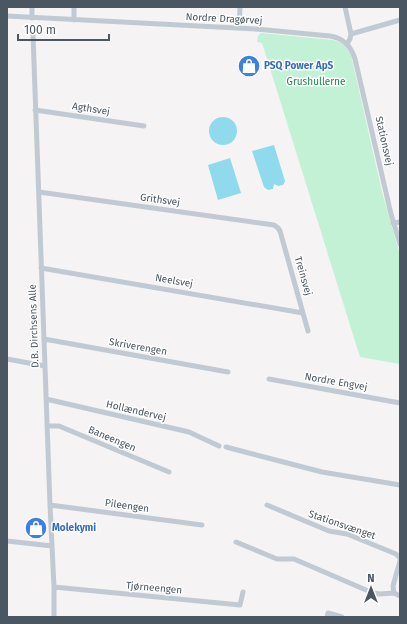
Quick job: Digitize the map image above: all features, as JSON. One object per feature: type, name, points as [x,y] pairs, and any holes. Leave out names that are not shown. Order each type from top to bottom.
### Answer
[{"type":"street","points":[[32,7],[32,18]]},
{"type":"street","points":[[74,7],[74,20]]},
{"type":"street","points":[[239,28],[240,7]]},
{"type":"street","points":[[345,7],[351,34],[347,44]]},
{"type":"street","name":"Nordre Dragørvej","points":[[7,16],[239,28],[330,36],[338,38],[347,44]]},
{"type":"street","points":[[351,34],[400,20]]},
{"type":"street","name":"D.B. Dirchsens Alle","points":[[33,35],[54,617]]},
{"type":"street","name":"Stationsvej","points":[[347,44],[355,59],[393,223],[400,244]]},
{"type":"street","name":"Agthsvej","points":[[35,110],[144,126]]},
{"type":"street","name":"Grithsvej","points":[[39,192],[274,225],[278,228]]},
{"type":"street","points":[[393,223],[400,222]]},
{"type":"street","name":"Treinsvej","points":[[278,228],[308,331]]},
{"type":"street","name":"Neelsvej","points":[[41,268],[303,313]]},
{"type":"street","name":"Skriverengen","points":[[44,339],[228,372]]},
{"type":"street","points":[[7,359],[45,366]]},
{"type":"street","name":"Nordre Engvej","points":[[269,379],[400,403]]},
{"type":"street","name":"Hollændervej","points":[[46,399],[189,432],[219,446]]},
{"type":"street","name":"Baneengen","points":[[47,426],[59,426],[170,472]]},
{"type":"street","points":[[226,448],[322,472],[400,485]]},
{"type":"street","name":"Pileengen","points":[[50,504],[202,525]]},
{"type":"street","name":"Stationsvænget","points":[[267,505],[329,531],[347,534],[396,554],[400,558],[400,561],[394,586],[394,593]]},
{"type":"street","points":[[7,541],[52,546]]},
{"type":"street","points":[[236,542],[277,559],[294,559],[373,593],[394,593],[400,596]]},
{"type":"street","name":"Tjørneengen","points":[[54,587],[240,605],[243,592]]},
{"type":"street","points":[[327,617],[328,613],[342,617]]},
{"type":"green space","name":"Grushullerne","points":[[261,33],[333,40],[344,45],[351,55],[382,192],[400,255],[400,364],[360,357],[262,43],[257,42],[258,36]]},
{"type":"water","points":[[223,117],[233,121],[237,131],[233,141],[223,145],[213,141],[209,131],[213,121]]},
{"type":"water","points":[[274,145],[285,181],[283,185],[278,186],[274,184],[273,189],[268,190],[264,187],[252,151]]},
{"type":"water","points":[[230,158],[241,193],[218,200],[208,165]]},
{"type":"place","name":"PSQ Power ApS","points":[[249,66]]},
{"type":"place","name":"Molekymi","points":[[36,528]]}]
